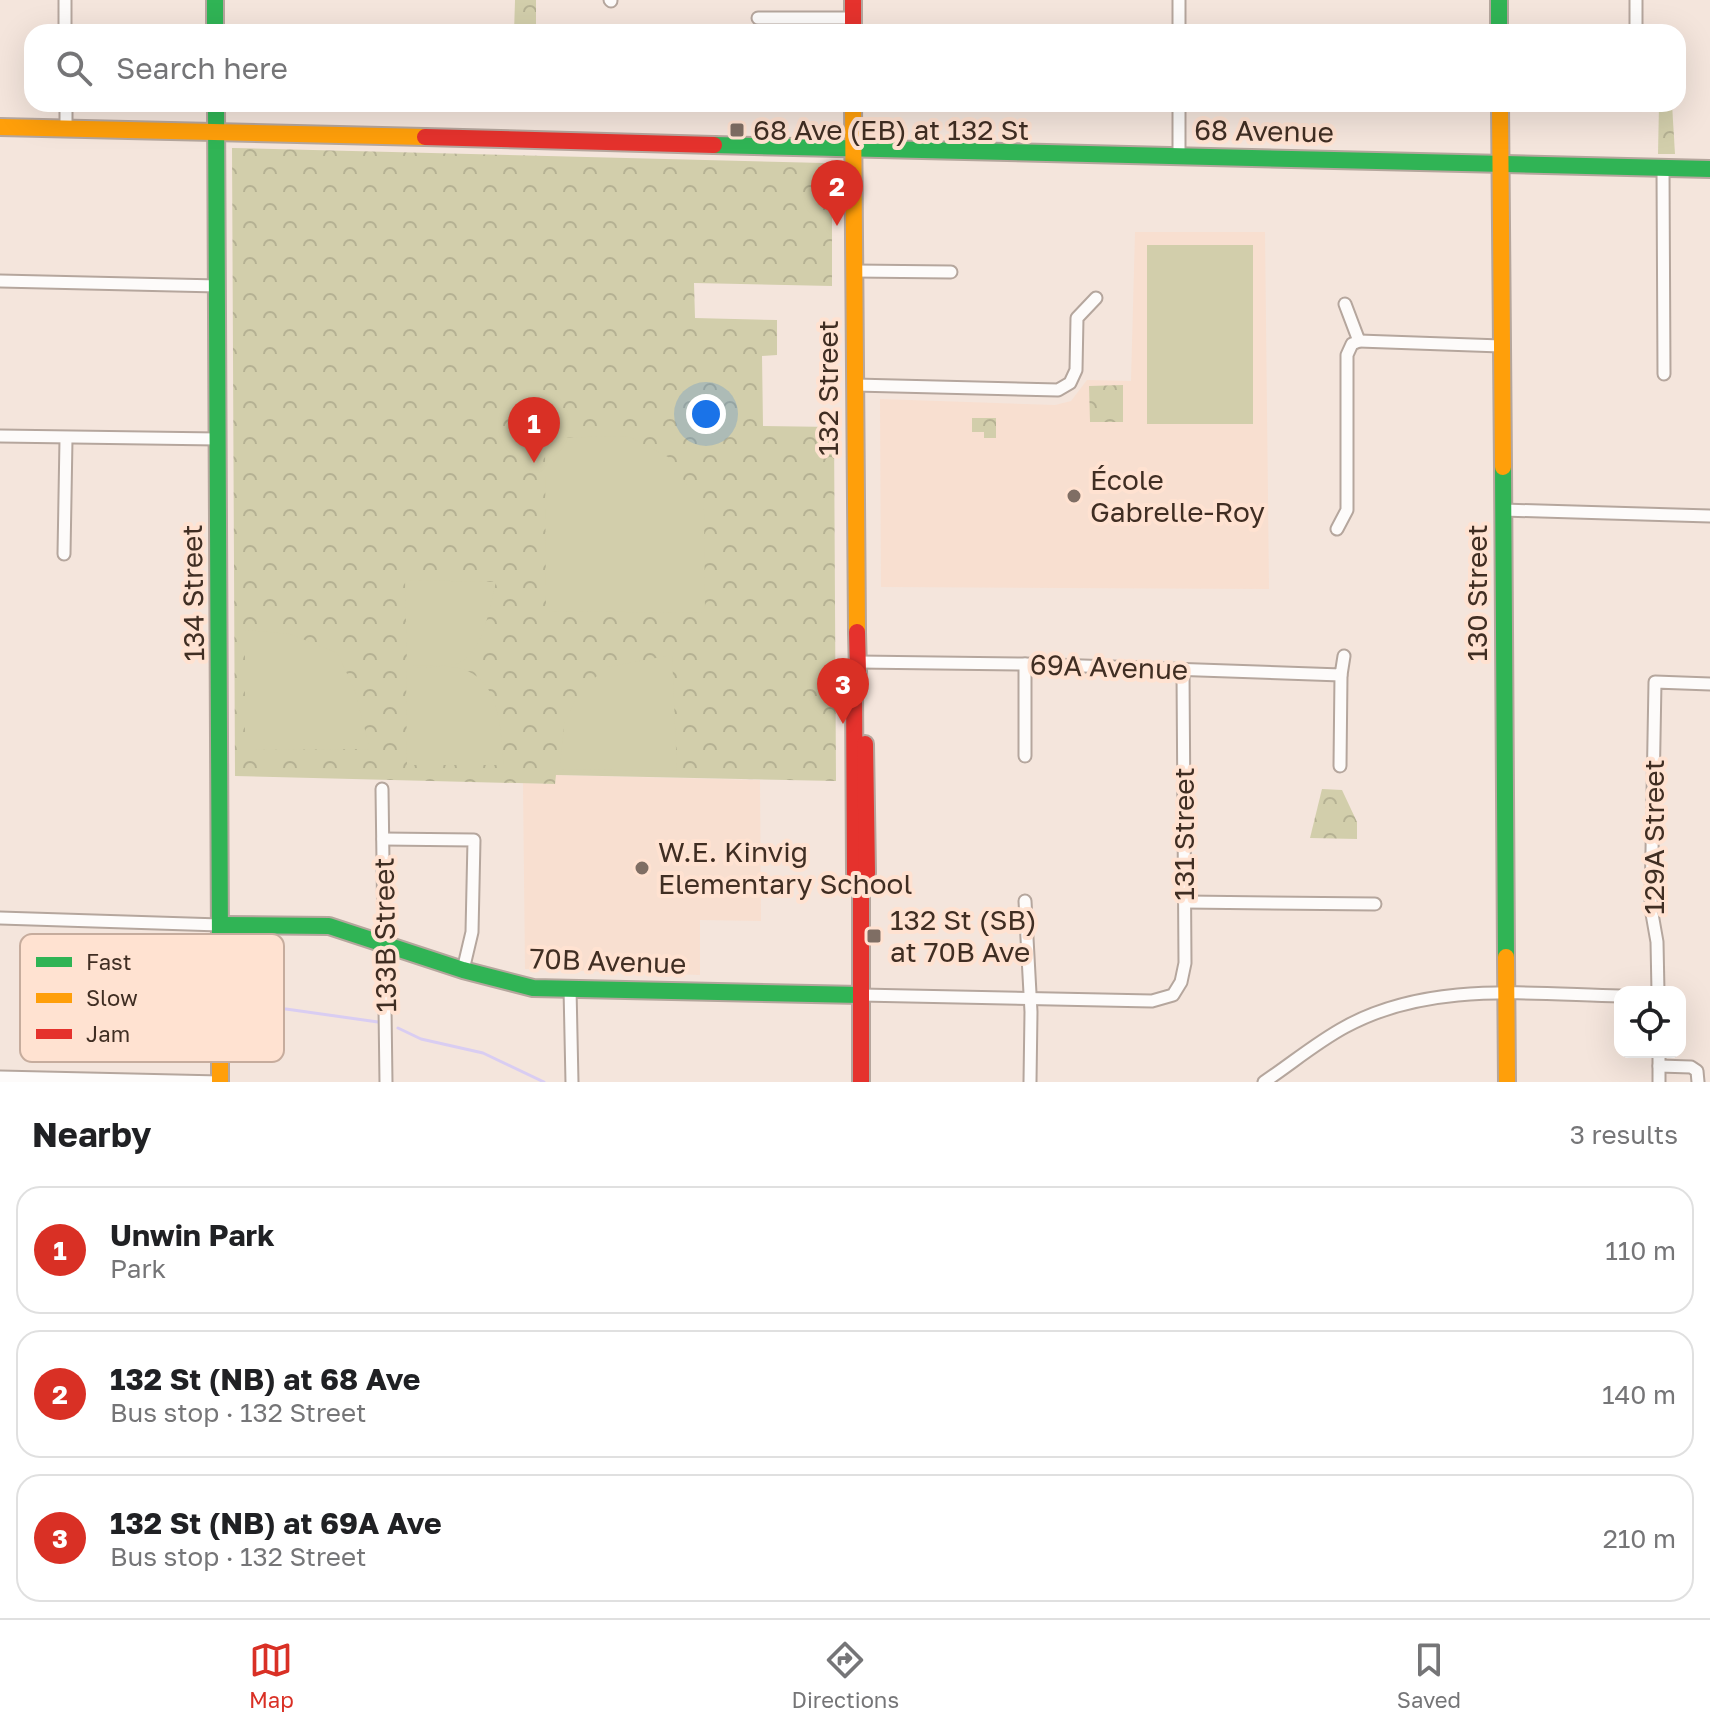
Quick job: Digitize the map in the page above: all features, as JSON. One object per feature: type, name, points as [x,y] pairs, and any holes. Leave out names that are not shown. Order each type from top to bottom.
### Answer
[{"type":"street","points":[[65,0],[65,24]]},
{"type":"street","points":[[215,0],[215,24]]},
{"type":"street","points":[[853,0],[853,24]]},
{"type":"street","points":[[1179,0],[1179,24]]},
{"type":"street","points":[[1499,0],[1499,24]]},
{"type":"street","points":[[1636,0],[1636,24]]},
{"type":"street","points":[[758,18],[839,24]]},
{"type":"street","points":[[66,112],[66,128]]},
{"type":"street","name":"134 Street","points":[[216,112],[220,934]]},
{"type":"street","name":"132 Street","points":[[853,112],[858,667],[864,683],[867,873],[861,891],[861,1082]]},
{"type":"street","points":[[1179,112],[1179,155]]},
{"type":"street","name":"130 Street","points":[[1500,112],[1507,1082]]},
{"type":"street","name":"68 Avenue","points":[[0,127],[1710,169]]},
{"type":"street","points":[[1663,168],[1664,374]]},
{"type":"street","points":[[854,271],[951,272]]},
{"type":"street","points":[[0,281],[218,286]]},
{"type":"street","points":[[855,385],[1058,390],[1070,383],[1076,370],[1077,318],[1096,298]]},
{"type":"street","points":[[1345,304],[1359,341]]},
{"type":"street","points":[[1337,529],[1347,510],[1347,355],[1352,344],[1359,341],[1501,346]]},
{"type":"street","points":[[0,436],[218,439]]},
{"type":"street","points":[[64,554],[66,439]]},
{"type":"street","points":[[1503,510],[1710,516]]},
{"type":"street","points":[[1340,766],[1344,656]]},
{"type":"street","points":[[1025,664],[1025,756]]},
{"type":"street","name":"69A Avenue","points":[[858,667],[1025,664],[1341,675]]},
{"type":"street","name":"131 Street","points":[[1173,995],[1181,982],[1185,963],[1183,671]]},
{"type":"street","name":"129A Street","points":[[1658,986],[1657,942],[1651,908],[1655,682],[1710,684]]},
{"type":"street","name":"133B Street","points":[[382,789],[386,1082]]},
{"type":"street","points":[[383,839],[474,840],[472,932],[463,970]]},
{"type":"street","points":[[1025,901],[1030,1082]]},
{"type":"street","points":[[1185,902],[1375,904]]},
{"type":"street","name":"70B Avenue","points":[[0,918],[323,925],[463,970],[533,988],[1152,1001],[1173,995]]},
{"type":"street","points":[[570,988],[572,1082]]},
{"type":"street","points":[[1264,1082],[1345,1027],[1431,997],[1506,993],[1614,996]]},
{"type":"street","points":[[1659,1058],[1659,1082]]},
{"type":"street","points":[[1659,1066],[1691,1067],[1697,1071],[1698,1082]]},
{"type":"street","points":[[0,1077],[220,1082]]},
{"type":"shaded area","name":"École Gabrelle-Roy","points":[[1135,232],[1265,232],[1269,589],[881,587],[880,399],[1055,405],[1071,401],[1087,380],[1131,381]]},
{"type":"shaded area","name":"W.E. Kinvig Elementary School","points":[[555,775],[760,780],[761,921],[700,920],[700,975],[525,969],[523,783],[555,784]]},
{"type":"green space","points":[[515,0],[536,0],[536,24],[514,24]]},
{"type":"green space","points":[[1659,112],[1672,112],[1675,154],[1658,154]]},
{"type":"green space","points":[[232,148],[824,163],[832,171],[832,286],[694,283],[695,318],[777,320],[777,355],[762,356],[763,426],[834,427],[836,781],[556,775],[555,784],[235,776]]},
{"type":"green space","points":[[1147,245],[1253,245],[1253,424],[1147,424]]},
{"type":"green space","points":[[1123,385],[1123,422],[1090,422],[1089,386]]},
{"type":"green space","points":[[972,418],[996,418],[996,438],[984,438],[984,432],[972,432]]},
{"type":"green space","points":[[628,436],[668,457],[704,510],[705,613],[546,611],[545,438]]},
{"type":"green space","points":[[405,580],[496,582],[485,627],[468,657],[454,664],[407,666]]},
{"type":"green space","points":[[245,630],[290,634],[337,653],[354,688],[370,749],[245,750]]},
{"type":"green space","points":[[672,655],[677,771],[560,769],[564,724],[579,692],[607,667]]},
{"type":"green space","points":[[406,668],[458,668],[483,682],[496,707],[504,765],[407,765]]},
{"type":"green space","points":[[1322,789],[1342,790],[1357,822],[1357,839],[1310,838]]},
{"type":"waterway","points":[[284,1009],[378,1022]]},
{"type":"waterway","points":[[398,1028],[421,1039],[483,1053],[544,1082]]},
{"type":"traffic: fast","points":[[215,0],[215,24]]},
{"type":"traffic: fast","points":[[1499,0],[1499,24]]},
{"type":"traffic: fast","points":[[216,112],[220,934]]},
{"type":"traffic: fast","points":[[714,145],[1710,169]]},
{"type":"traffic: fast","points":[[1503,467],[1506,957]]},
{"type":"traffic: fast","points":[[220,925],[329,926],[463,970],[533,988],[861,995]]},
{"type":"traffic: slow","points":[[853,112],[857,632]]},
{"type":"traffic: slow","points":[[1500,112],[1503,467]]},
{"type":"traffic: slow","points":[[0,127],[425,137]]},
{"type":"traffic: slow","points":[[1506,957],[1507,1082]]},
{"type":"traffic: slow","points":[[220,1062],[220,1082]]},
{"type":"traffic: jam","points":[[853,0],[853,24]]},
{"type":"traffic: jam","points":[[425,137],[714,145]]},
{"type":"traffic: jam","points":[[857,632],[858,672],[854,683],[855,873],[861,891]]},
{"type":"traffic: jam","points":[[861,1082],[861,891],[867,873],[865,744]]},
{"type":"place","name":"68 Ave (EB) at 132 St","points":[[737,130]]},
{"type":"place","name":"132 St (NB) at 68 Ave","points":[[837,226]]},
{"type":"place","name":"Unwin Park","points":[[534,463]]},
{"type":"place","name":"École Gabrelle-Roy","points":[[1074,496]]},
{"type":"place","name":"132 St (NB) at 69A Ave","points":[[843,724]]},
{"type":"place","name":"W.E. Kinvig Elementary School","points":[[642,868]]},
{"type":"place","name":"132 St (SB) at 70B Ave","points":[[874,936]]}]
